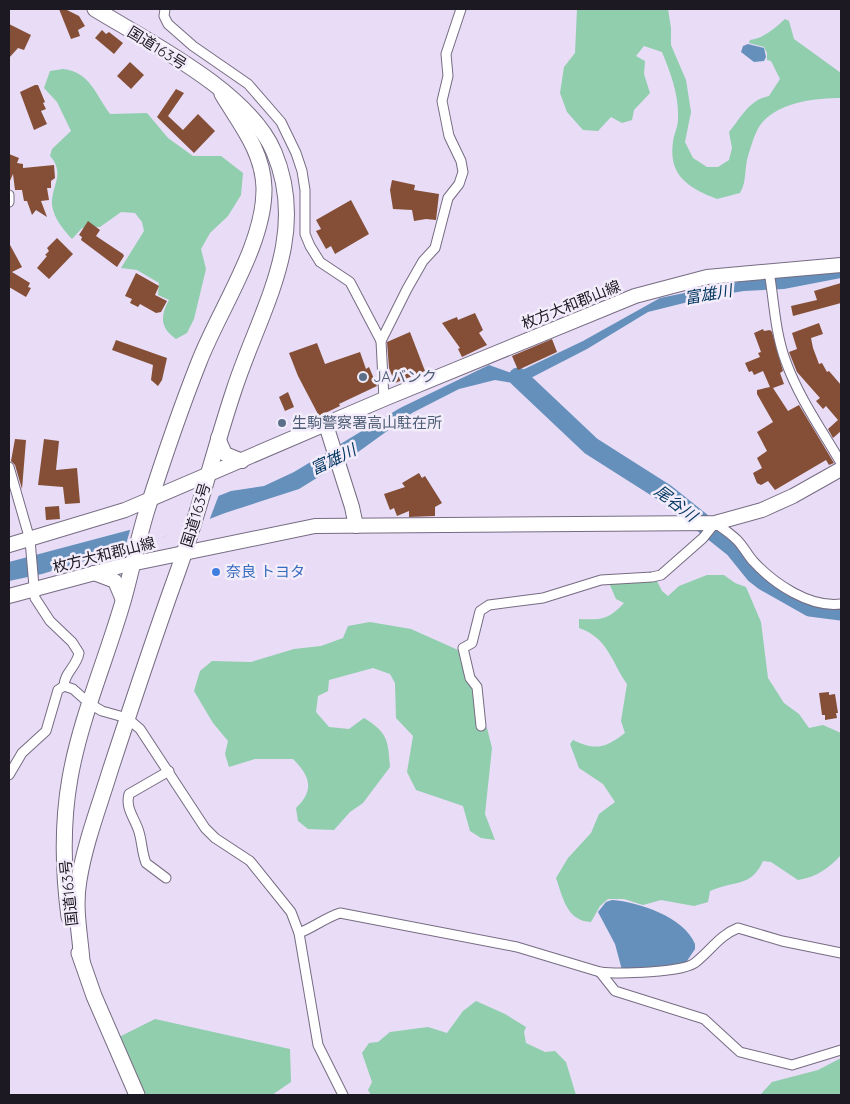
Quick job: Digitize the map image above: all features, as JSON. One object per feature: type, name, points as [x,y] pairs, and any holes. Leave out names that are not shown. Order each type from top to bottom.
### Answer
[{"type":"highway","name":"国道163号","points":[[82,961],[77,917],[79,881],[92,828],[127,718],[184,552],[241,367],[282,260],[288,218],[284,184],[274,150],[247,110],[219,88],[95,9]]},
{"type":"highway","name":"国道163号","points":[[137,1095],[94,996],[82,961],[69,916],[64,868],[64,844],[70,779],[90,704],[123,600],[149,505],[199,361],[251,246],[261,218],[264,189],[258,152],[219,88]]},
{"type":"main road","name":"枚方大和郡山線","points":[[9,545],[30,546],[108,516],[149,505],[207,476],[384,399],[635,296],[707,277],[841,265]]},
{"type":"main road","points":[[326,425],[352,507],[356,526]]},
{"type":"main road","points":[[218,438],[225,454],[242,461]]},
{"type":"main road","name":"枚方大和郡山線","points":[[9,596],[94,572],[135,557],[184,552],[315,526],[715,523],[762,510],[793,496],[841,469]]},
{"type":"main road","points":[[94,572],[115,581],[123,600]]},
{"type":"street","points":[[165,9],[164,16],[168,24],[178,34],[248,84],[281,122],[296,153],[302,171],[305,190],[306,234],[310,246],[320,262],[350,282],[381,340]]},
{"type":"street","points":[[384,399],[381,372],[381,340],[407,289],[424,261],[435,248],[448,198],[459,184],[462,172],[462,161],[449,136],[442,101],[448,76],[446,54],[461,9]]},
{"type":"street","points":[[9,195],[9,202]]},
{"type":"street","points":[[769,271],[778,336],[793,381],[841,463]]},
{"type":"street","points":[[9,467],[30,546],[36,603],[79,653],[76,662],[66,675],[64,686],[58,690],[46,731],[22,753],[9,775]]},
{"type":"street","points":[[481,726],[477,688],[470,678],[463,648],[472,643],[480,611],[489,605],[543,598],[600,580],[661,575],[703,538],[715,523],[736,538],[753,561],[770,576],[800,596],[820,604],[841,604]]},
{"type":"street","points":[[64,686],[73,689],[90,704],[102,711],[127,718],[146,735],[205,828],[257,869],[291,912],[299,933],[318,1045],[343,1095]]},
{"type":"street","points":[[166,878],[146,863],[139,832],[129,811],[128,800],[129,794],[168,771]]},
{"type":"street","points":[[299,933],[314,927],[328,917],[340,913],[518,947],[600,972],[614,974],[683,968],[696,963],[717,940],[738,928],[782,941],[841,953]]},
{"type":"street","points":[[600,972],[615,991],[704,1019],[740,1052],[792,1065],[841,1050]]},
{"type":"green space","points":[[577,9],[668,9],[671,45],[686,80],[691,112],[685,142],[693,158],[707,167],[718,167],[729,160],[732,148],[729,132],[751,105],[769,96],[780,79],[771,61],[767,60],[767,53],[764,47],[749,43],[750,40],[769,32],[785,19],[789,21],[794,39],[841,73],[841,98],[796,103],[775,112],[766,119],[759,127],[753,141],[747,161],[744,184],[740,193],[717,199],[689,185],[677,172],[674,164],[672,154],[678,122],[678,110],[676,93],[662,52],[644,46],[636,56],[645,61],[644,74],[650,93],[634,110],[632,120],[622,123],[611,117],[598,131],[583,130],[567,112],[560,93],[564,67],[575,53]]},
{"type":"green space","points":[[63,69],[80,74],[86,79],[110,114],[147,113],[168,138],[193,156],[221,156],[243,173],[241,195],[228,216],[210,233],[201,249],[206,269],[194,319],[187,333],[176,339],[164,326],[163,316],[169,300],[158,295],[159,283],[137,270],[121,268],[144,231],[142,222],[135,213],[121,212],[100,227],[82,228],[72,239],[62,228],[55,215],[52,198],[57,180],[57,169],[55,162],[50,156],[52,149],[71,131],[57,102],[44,88],[50,71]]},
{"type":"green space","points":[[707,575],[724,575],[735,583],[746,587],[761,622],[768,678],[784,703],[799,714],[809,728],[823,725],[841,733],[841,855],[822,871],[811,877],[798,880],[771,862],[763,861],[753,876],[741,882],[710,891],[708,902],[694,906],[661,900],[643,905],[624,899],[608,899],[600,906],[591,922],[583,921],[576,918],[567,907],[556,878],[568,858],[591,833],[599,814],[615,802],[603,784],[579,768],[570,744],[573,740],[594,747],[606,745],[625,733],[621,721],[627,684],[603,644],[589,632],[579,628],[579,619],[604,618],[624,603],[616,599],[609,583],[657,581],[662,591],[668,596],[679,586]]},
{"type":"green space","points":[[370,622],[411,629],[458,650],[466,677],[474,688],[474,712],[487,728],[492,748],[485,814],[495,840],[481,838],[470,831],[463,806],[416,790],[407,772],[413,736],[396,718],[395,683],[390,674],[373,668],[329,680],[328,691],[318,696],[316,712],[329,727],[349,729],[364,718],[382,733],[388,750],[390,767],[363,803],[350,812],[334,830],[308,829],[298,821],[296,808],[306,795],[308,783],[303,771],[293,759],[255,759],[229,767],[225,754],[228,741],[213,723],[194,691],[200,671],[212,661],[251,662],[294,649],[321,646],[343,638],[348,626]]},
{"type":"green space","points":[[476,1001],[505,1014],[526,1027],[524,1032],[526,1043],[545,1052],[555,1051],[566,1062],[576,1095],[371,1095],[368,1090],[372,1082],[362,1053],[369,1043],[378,1042],[390,1032],[428,1027],[447,1033],[463,1011]]},
{"type":"green space","points":[[155,1019],[290,1049],[291,1082],[272,1095],[139,1095],[119,1037]]},
{"type":"green space","points":[[841,1058],[841,1095],[760,1095],[772,1082],[818,1070]]},
{"type":"water","points":[[748,44],[764,48],[766,57],[764,61],[754,62],[741,52],[743,46]]},
{"type":"water","name":"富雄川","points":[[841,270],[841,278],[784,289],[744,291],[712,296],[648,312],[587,349],[519,384],[495,380],[459,389],[412,413],[354,455],[299,489],[225,513],[163,537],[42,574],[9,581],[9,562],[137,528],[231,491],[264,486],[294,472],[400,408],[489,365],[514,374],[583,341],[660,298],[738,282]]},
{"type":"water","points":[[612,900],[647,908],[660,913],[681,926],[695,944],[695,949],[685,964],[622,970],[615,944],[598,912],[606,902]]},
{"type":"pier","points":[[220,492],[209,521],[124,551],[131,527]]},
{"type":"building","points":[[59,9],[65,9],[79,16],[85,26],[78,30],[80,36],[71,39]]},
{"type":"building","points":[[9,24],[31,35],[24,50],[18,48],[9,58]]},
{"type":"building","points":[[102,30],[106,34],[109,32],[123,43],[114,54],[95,38]]},
{"type":"building","points":[[130,62],[144,75],[131,89],[117,76]]},
{"type":"building","points":[[38,85],[45,102],[43,103],[46,109],[41,111],[47,124],[34,130],[20,92]]},
{"type":"building","points":[[176,89],[184,93],[168,116],[183,130],[198,114],[215,131],[194,153],[157,117]]},
{"type":"building","points":[[9,154],[19,158],[17,163],[23,164],[23,168],[54,165],[55,178],[51,181],[51,188],[47,188],[49,200],[41,201],[47,217],[36,210],[32,215],[27,201],[24,201],[22,190],[15,190],[13,174],[9,183]]},
{"type":"building","points":[[392,180],[415,185],[414,190],[439,194],[436,220],[414,221],[412,210],[393,209],[390,190]]},
{"type":"building","points":[[351,200],[369,234],[335,254],[331,246],[326,249],[316,231],[321,229],[316,220]]},
{"type":"building","points":[[88,221],[100,230],[96,236],[123,254],[124,256],[117,267],[81,240],[82,237],[79,235]]},
{"type":"building","points":[[57,238],[73,254],[49,279],[37,268],[47,256],[45,255],[49,251],[47,248]]},
{"type":"building","points":[[9,243],[22,267],[12,272],[30,283],[28,287],[31,288],[26,297],[9,287]]},
{"type":"building","points":[[136,273],[159,286],[155,295],[167,301],[161,312],[156,313],[140,304],[138,307],[130,303],[132,299],[125,296]]},
{"type":"building","points":[[841,283],[841,303],[793,316],[791,306],[817,300],[814,291]]},
{"type":"building","points":[[475,313],[483,330],[479,333],[487,345],[462,357],[458,349],[460,348],[442,323],[457,317],[458,320]]},
{"type":"building","points":[[819,323],[823,334],[811,338],[813,348],[819,364],[822,363],[827,372],[829,371],[841,385],[841,431],[833,438],[828,429],[838,420],[826,406],[823,409],[816,401],[820,398],[797,372],[789,352],[797,349],[792,333]]},
{"type":"building","points":[[763,329],[764,331],[770,330],[772,332],[783,371],[780,373],[784,384],[773,388],[788,411],[799,405],[834,463],[829,465],[826,460],[775,490],[768,481],[761,485],[757,483],[753,473],[762,468],[757,458],[767,451],[757,432],[773,422],[757,394],[757,390],[770,387],[763,371],[754,375],[752,371],[749,372],[745,363],[760,357],[758,353],[761,352],[754,333]]},
{"type":"building","points":[[410,332],[425,371],[395,383],[389,368],[387,342]]},
{"type":"building","points":[[552,339],[557,352],[518,370],[512,356]]},
{"type":"building","points":[[116,340],[167,358],[162,380],[158,386],[151,380],[153,365],[112,350]]},
{"type":"building","points":[[317,343],[325,364],[360,352],[366,369],[369,367],[377,386],[319,416],[298,376],[289,353]]},
{"type":"building","points":[[288,392],[294,407],[285,411],[279,397]]},
{"type":"building","points":[[15,439],[26,440],[22,489],[15,465],[11,461]]},
{"type":"building","points":[[44,439],[59,441],[56,470],[77,468],[80,503],[65,504],[63,487],[38,485]]},
{"type":"building","points":[[419,473],[422,478],[425,476],[442,503],[435,507],[435,516],[409,517],[409,511],[397,516],[394,508],[390,510],[384,494],[405,487],[402,483]]},
{"type":"building","points":[[59,506],[60,519],[46,520],[45,507]]},
{"type":"building","points":[[829,692],[829,695],[835,694],[838,713],[836,713],[837,718],[825,720],[825,715],[822,715],[819,693]]},
{"type":"waterway","name":"尾谷川","points":[[518,377],[591,446],[665,493],[734,548],[755,574],[764,581],[810,607],[841,611]]},
{"type":"place","name":"JAバンク","points":[[363,377]]},
{"type":"place","name":"生駒警察署高山駐在所","points":[[282,423]]},
{"type":"place","name":"奈良 トヨタ","points":[[216,572]]}]
